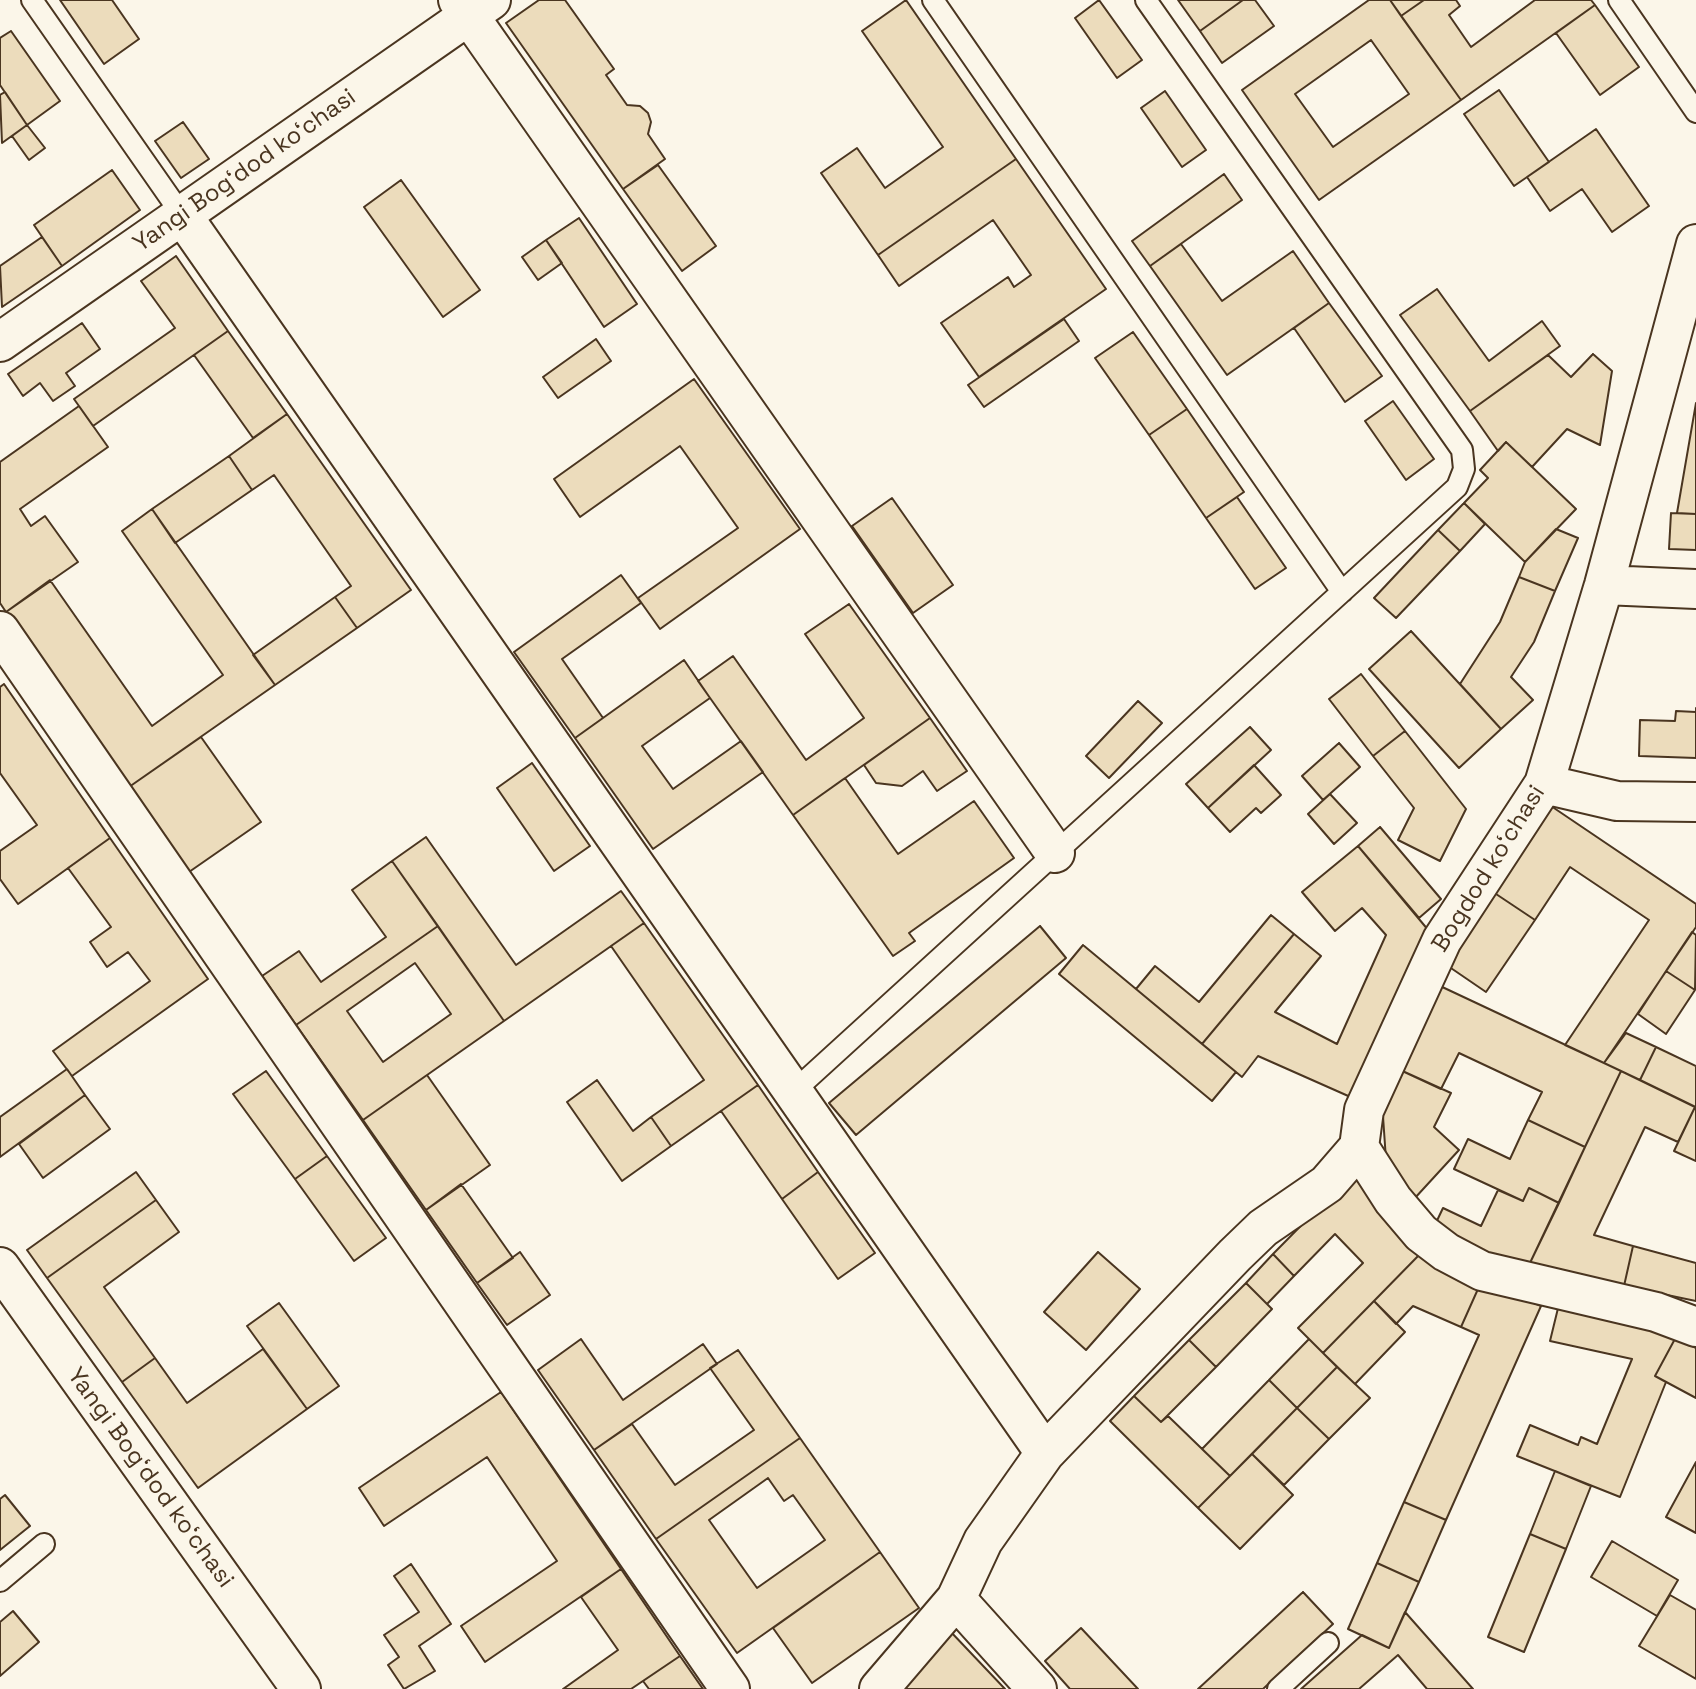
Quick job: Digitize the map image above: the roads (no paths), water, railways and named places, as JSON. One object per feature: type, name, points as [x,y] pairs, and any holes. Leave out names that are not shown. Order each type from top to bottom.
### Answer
[{"type":"street","name":"Yangi Bogʻdod koʻchasi","points":[[0,342],[473,5]]},
{"type":"street","points":[[473,5],[1055,853]]},
{"type":"street","points":[[182,215],[1045,1453]]},
{"type":"street","name":"Bogdod koʻchasi","points":[[1359,1147],[1368,1100],[1442,940],[1544,784],[1604,585],[1696,244]]},
{"type":"street","points":[[1604,585],[1696,589]]},
{"type":"street","points":[[0,631],[730,1689]]},
{"type":"street","points":[[1544,784],[1617,801],[1696,802]]},
{"type":"street","points":[[879,1689],[956,1599],[983,1541],[1045,1453],[1235,1255],[1263,1228],[1327,1184],[1359,1147],[1402,1211],[1421,1233],[1446,1252],[1482,1271],[1656,1312],[1696,1327]]},
{"type":"street","name":"Yangi Bogʻdod koʻchasi","points":[[0,1267],[301,1689]]},
{"type":"street","points":[[956,1599],[1037,1689]]},
{"type":"lane","points":[[32,0],[182,215]]},
{"type":"lane","points":[[933,0],[1342,592]]},
{"type":"lane","points":[[793,1092],[1457,487],[1464,469],[1462,450],[1146,0]]},
{"type":"lane","points":[[1619,0],[1696,112]]},
{"type":"lane","points":[[0,1581],[44,1544]]},
{"type":"lane","points":[[1278,1689],[1328,1643]]}]
